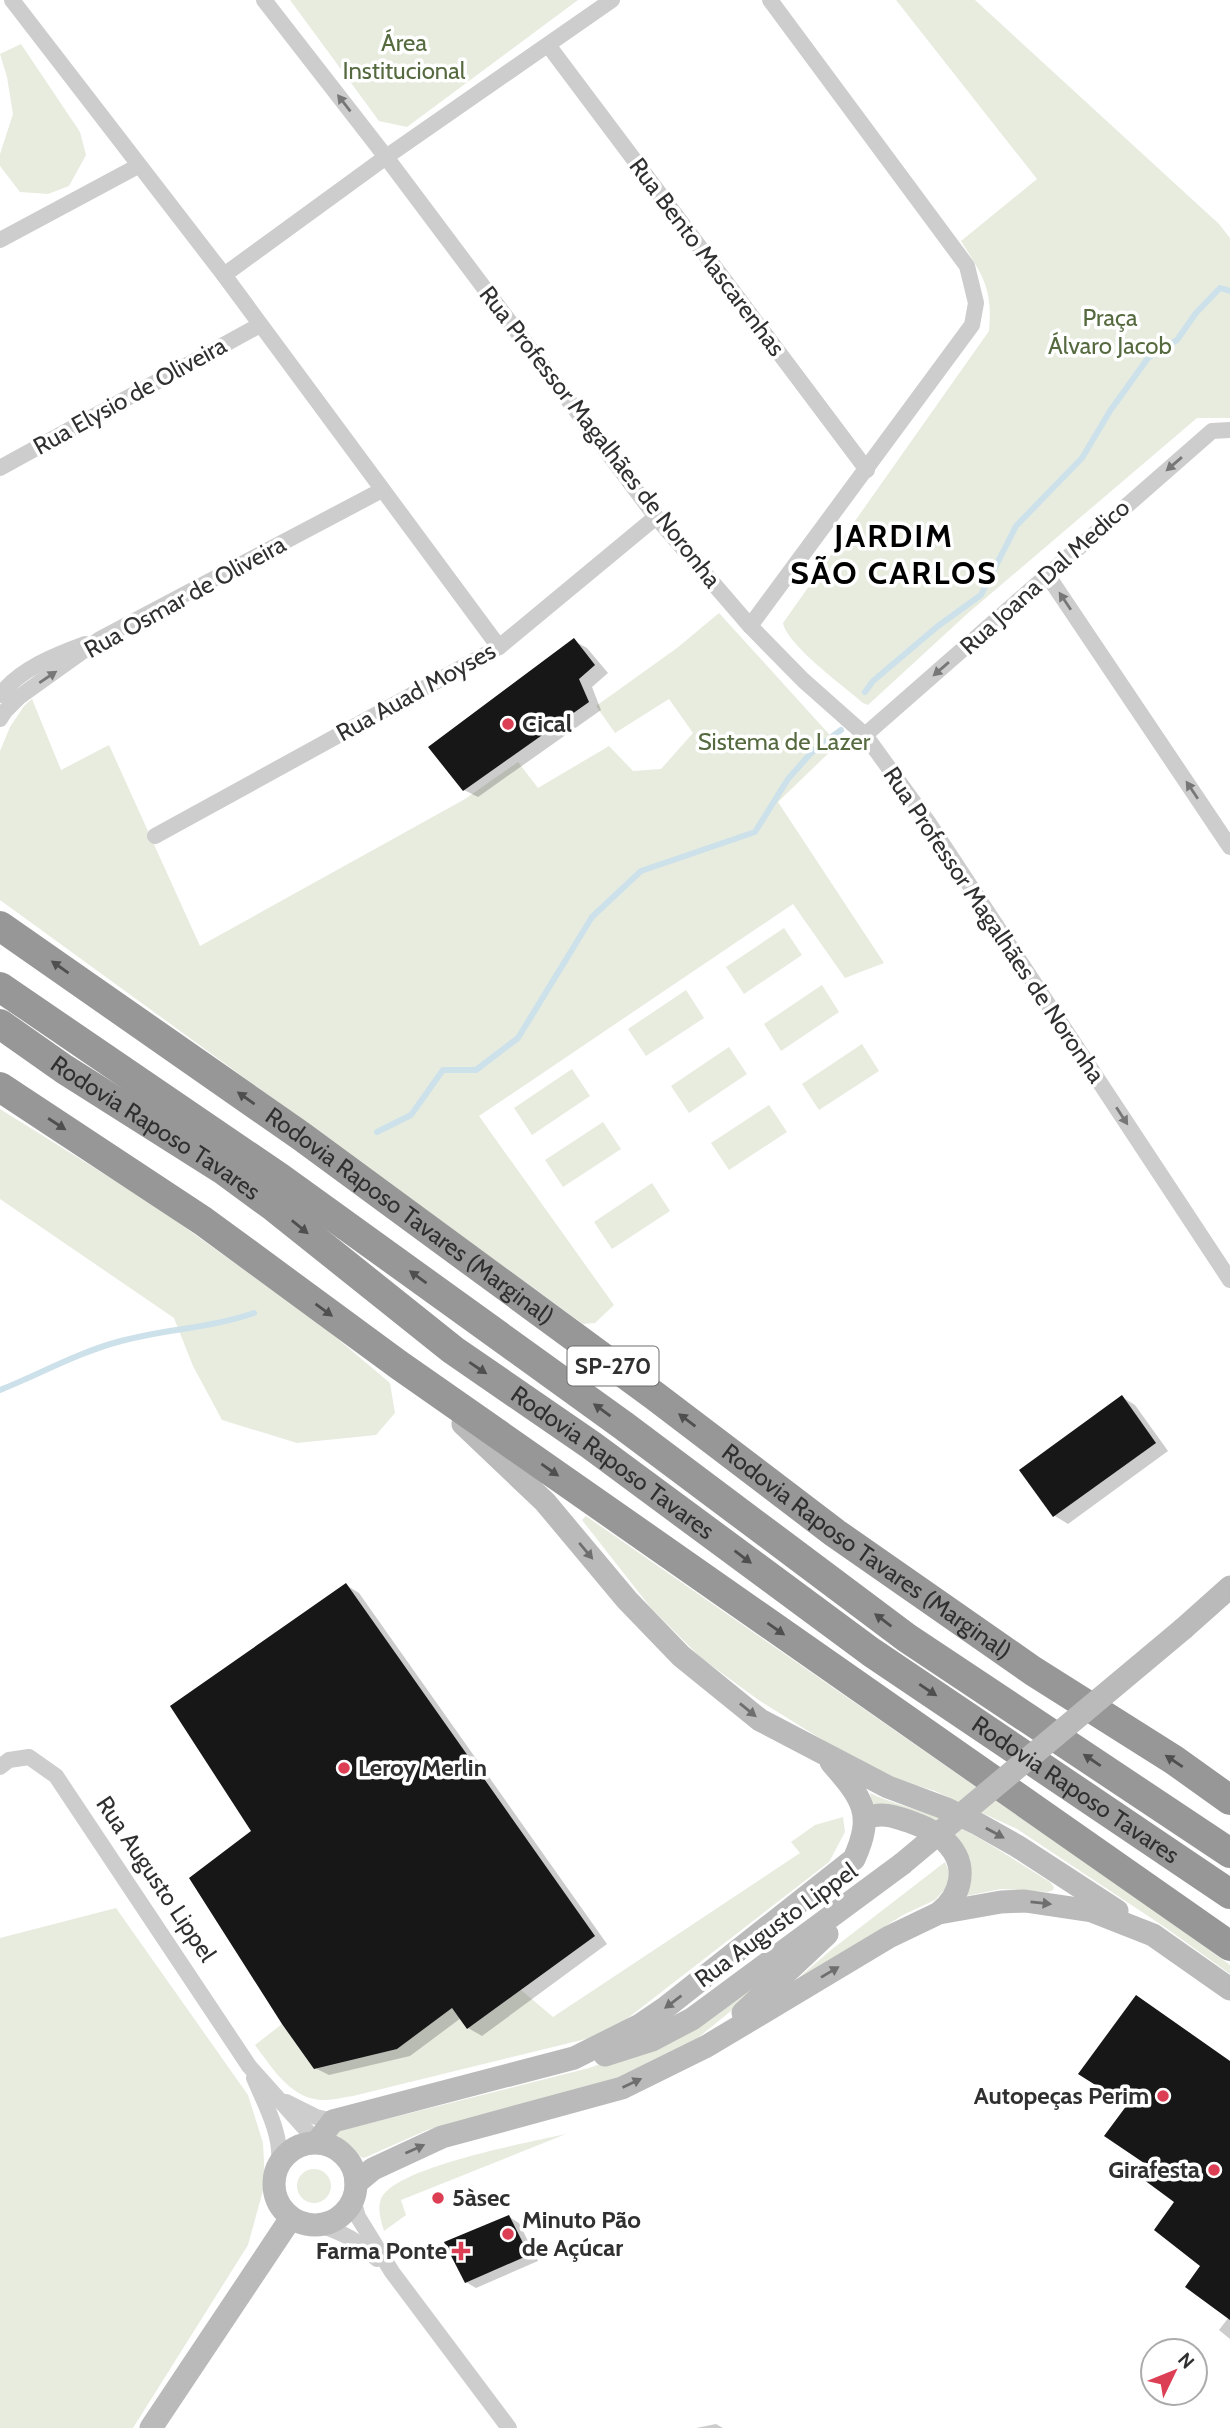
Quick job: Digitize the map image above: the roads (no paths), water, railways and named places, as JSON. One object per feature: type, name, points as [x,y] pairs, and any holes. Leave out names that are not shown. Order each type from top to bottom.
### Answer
[{"type":"highway","name":"Rodovia Raposo Tavares (Marginal)","points":[[6,929],[301,1136],[645,1389],[835,1533],[1033,1671],[1174,1760],[1230,1800]]},
{"type":"highway","name":"Rodovia Raposo Tavares","points":[[0,987],[313,1202],[624,1426],[908,1638],[1230,1853]]},
{"type":"highway","name":"Rodovia Raposo Tavares","points":[[0,1024],[64,1069],[222,1169],[274,1206],[453,1350],[591,1444],[871,1652],[1230,1895]]},
{"type":"highway","points":[[0,1050],[214,1181],[274,1206]]},
{"type":"highway","points":[[0,1087],[203,1221],[399,1365],[1230,1946]]},
{"type":"main road","points":[[399,1365],[545,1502],[627,1600],[681,1656],[760,1720],[888,1787],[947,1809],[998,1835],[1153,1935]]},
{"type":"main road","points":[[896,1869],[1230,1587]]},
{"type":"main road","points":[[824,1754],[846,1779],[861,1802],[866,1818]]},
{"type":"main road","name":"Rua Augusto Lippel","points":[[354,2192],[373,2169],[442,2137],[622,2088],[707,2046],[889,1937],[939,1913],[957,1894],[961,1871],[947,1843],[934,1832],[896,1817],[882,1814],[866,1818],[860,1846],[854,1859],[843,1870],[656,2014],[640,2025],[574,2058]]},
{"type":"main road","name":"Rua Augusto Lippel","points":[[707,2046],[896,1869]]},
{"type":"main road","name":"Rua Augusto Lippel","points":[[333,2121],[574,2058],[614,2053],[652,2040],[691,2019],[896,1869]]},
{"type":"main road","name":"Rua Augusto Lippel","points":[[939,1913],[1001,1902],[1050,1904],[1092,1911],[1153,1935],[1230,1989]]},
{"type":"main road","points":[[317,2142],[324,2129],[333,2121]]},
{"type":"main road","points":[[317,2142],[329,2146],[348,2160],[354,2171],[354,2192],[340,2218],[310,2225],[291,2218],[282,2210],[273,2187],[279,2163],[295,2148],[317,2142]]},
{"type":"main road","points":[[152,2428],[291,2218]]},
{"type":"street","name":"Rua Professor Magalhães de Noronha","points":[[264,0],[386,157],[656,517],[750,626],[803,680],[865,735],[928,822],[1230,1280]]},
{"type":"street","points":[[224,275],[386,157],[612,0]]},
{"type":"street","points":[[750,626],[972,325],[976,303],[967,266],[770,0]]},
{"type":"street","points":[[0,14],[14,3],[224,275],[499,647]]},
{"type":"street","name":"Rua Bento Mascarenhas","points":[[548,45],[867,470]]},
{"type":"street","points":[[0,240],[138,166]]},
{"type":"street","name":"Rua Elysio de Oliveira","points":[[0,468],[260,324]]},
{"type":"street","name":"Rua Joana Dal Medico","points":[[865,735],[1212,431],[1230,430]]},
{"type":"street","name":"Rua Osmar de Oliveira","points":[[0,719],[19,697],[100,639],[382,490]]},
{"type":"street","name":"Rua Auad Moyses","points":[[155,836],[499,647],[656,517]]},
{"type":"street","points":[[1048,576],[1230,847]]},
{"type":"street","points":[[0,695],[8,684],[39,664],[100,639]]},
{"type":"street","name":"Rua Augusto Lippel","points":[[0,1767],[9,1760],[29,1757],[56,1776],[249,2066],[317,2142]]},
{"type":"street","name":"Rua Augusto Lippel","points":[[249,2066],[288,2104],[316,2117],[333,2121]]},
{"type":"street","name":"Rua Augusto Lippel","points":[[249,2066],[278,2138],[279,2163]]},
{"type":"street","points":[[354,2192],[358,2217],[392,2272],[509,2428]]},
{"type":"street","points":[[319,2225],[338,2231],[360,2243],[392,2272]]},
{"type":"waterway","points":[[865,692],[873,681],[938,626],[981,595],[1016,526],[1082,458],[1110,411],[1148,358],[1177,340],[1196,313],[1220,288],[1230,291]]},
{"type":"waterway","points":[[377,1132],[411,1115],[443,1070],[476,1070],[518,1038],[592,917],[641,871],[755,832],[788,779],[811,753],[841,730]]},
{"type":"waterway","points":[[0,1390],[105,1346],[254,1313]]},
{"type":"place","name":"Cical","points":[[508,724]]},
{"type":"place","name":"Leroy Merlin","points":[[344,1768]]},
{"type":"place","name":"Autopeças Perim","points":[[1163,2096]]},
{"type":"place","name":"Girafesta","points":[[1214,2170]]},
{"type":"place","name":"5àsec","points":[[438,2198]]},
{"type":"place","name":"Minuto Pão de Açúcar","points":[[508,2234]]},
{"type":"place","name":"Farma Ponte","points":[[461,2251]]},
{"type":"district","name":"JARDIM SÃO CARLOS","points":[[894,554]]},
{"type":"park label","name":"Área Institucional","points":[[404,57]]},
{"type":"park label","name":"Praça Álvaro Jacob","points":[[1110,332]]},
{"type":"park label","name":"Sistema de Lazer","points":[[784,742]]}]
